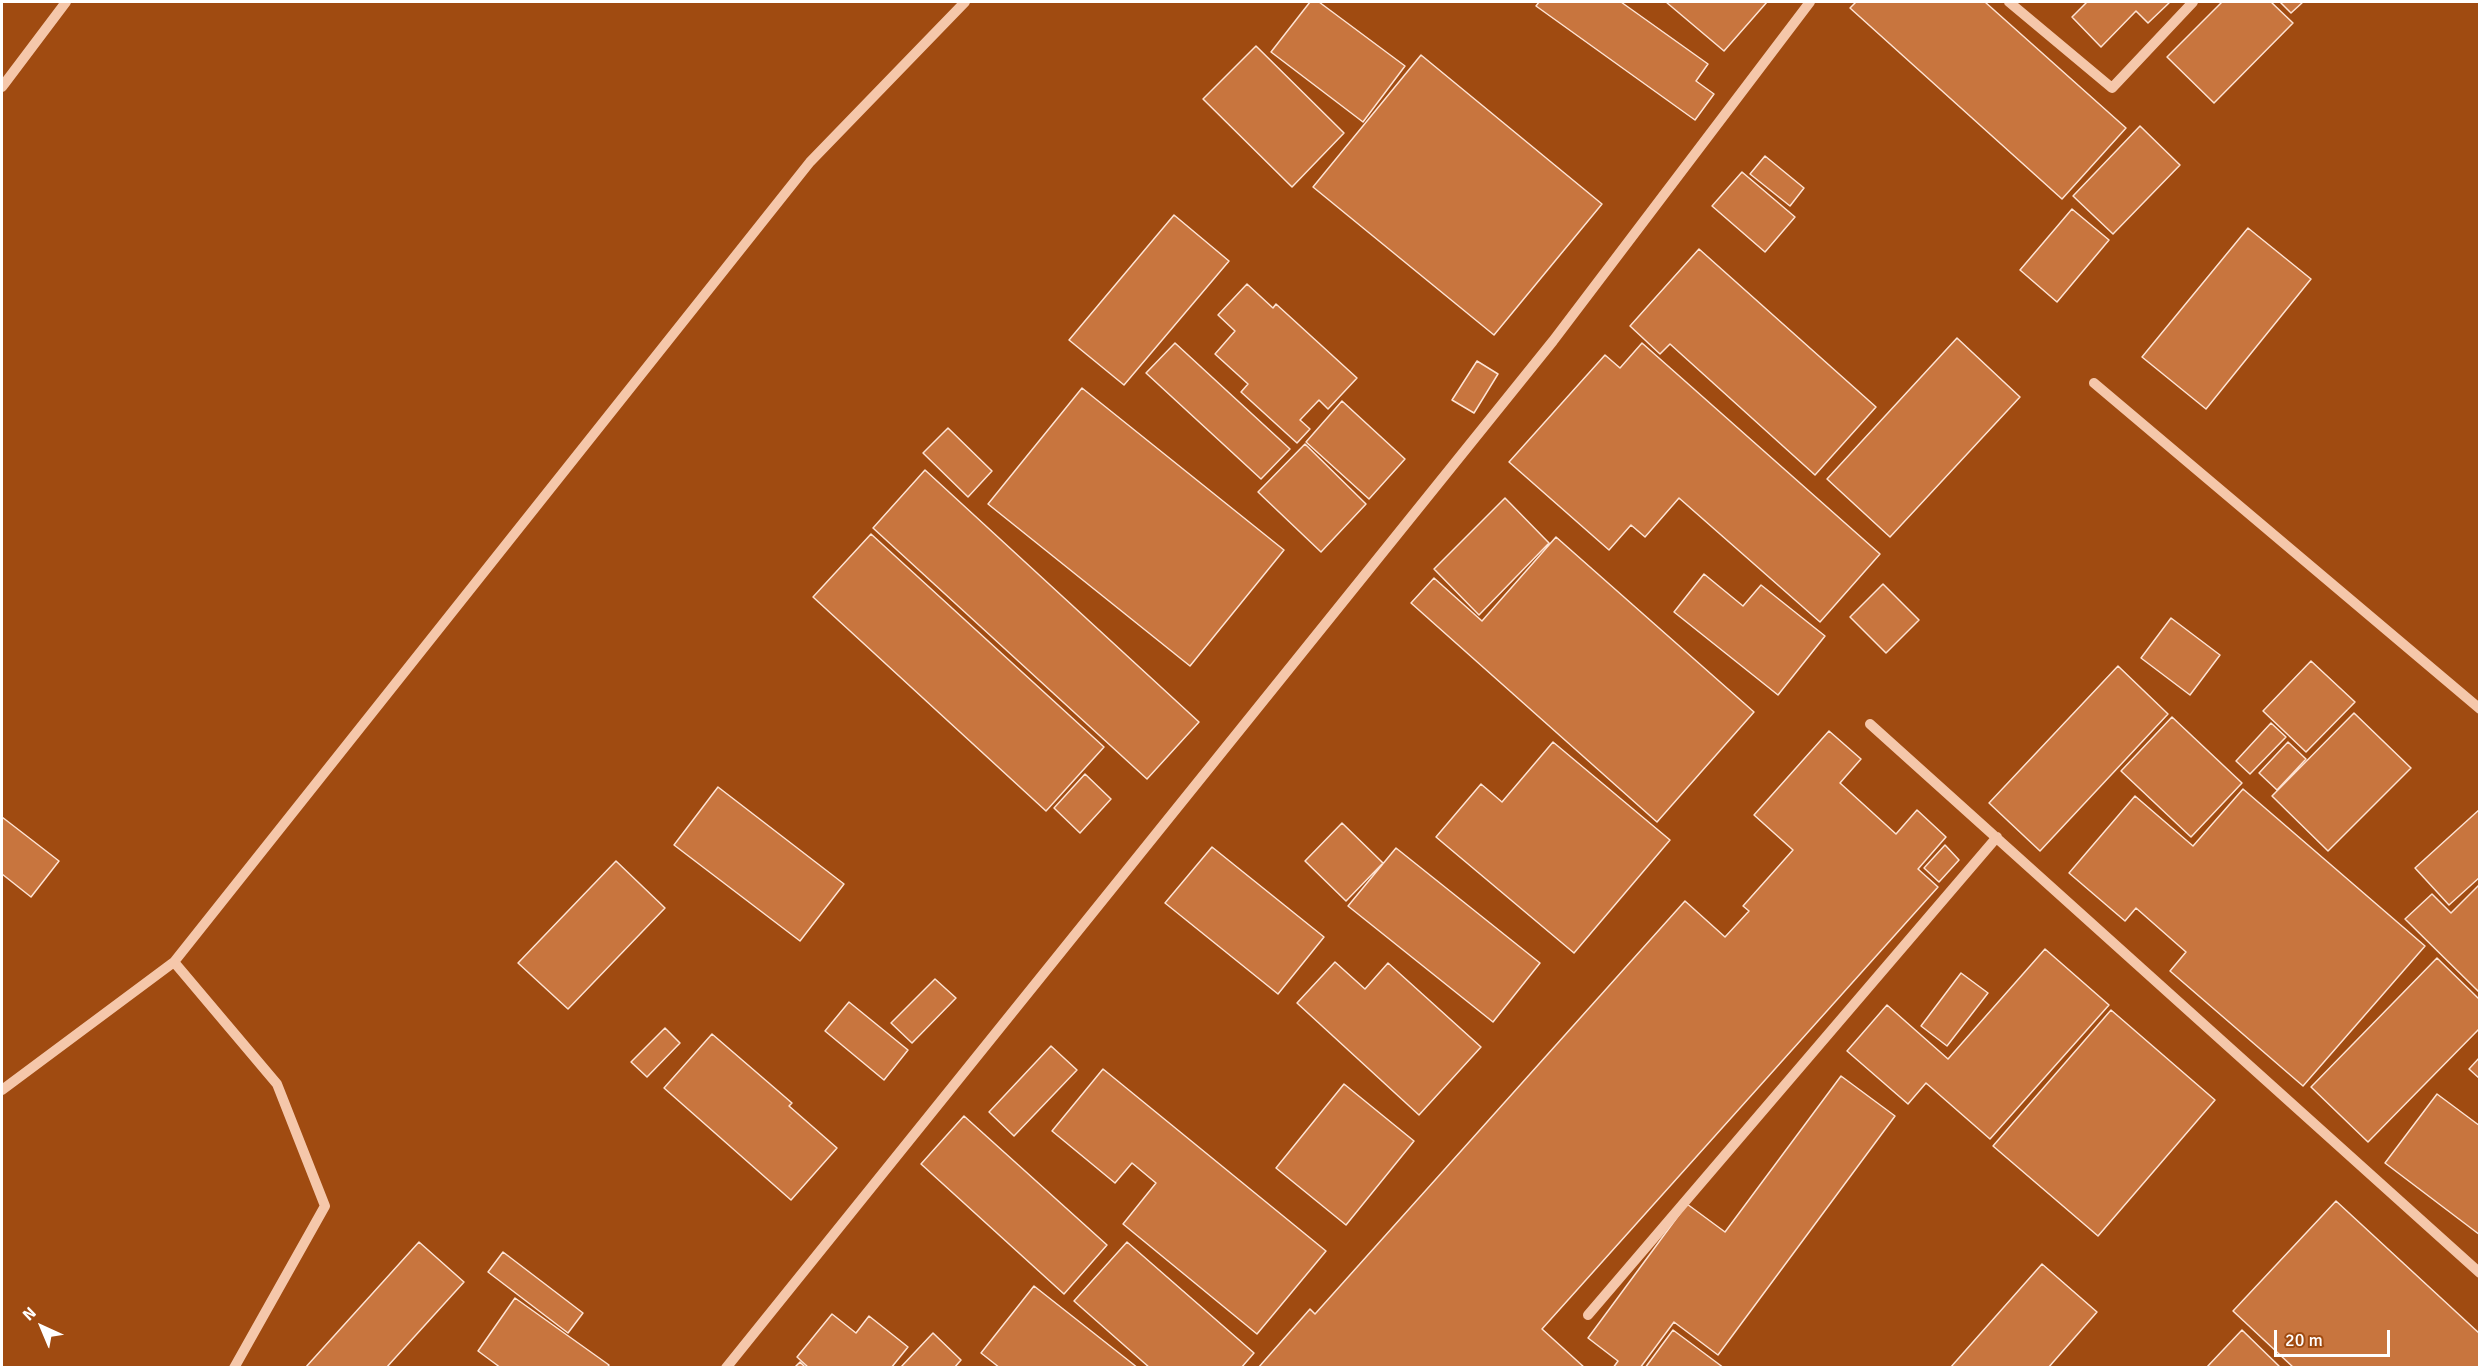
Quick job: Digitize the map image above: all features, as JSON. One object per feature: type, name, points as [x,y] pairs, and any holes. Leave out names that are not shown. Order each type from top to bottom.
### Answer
[{"type":"street","points":[[2,87],[66,2]]},
{"type":"street","points":[[2,1090],[174,962],[810,162],[965,2]]},
{"type":"street","points":[[726,1368],[1553,341],[1810,2]]},
{"type":"street","points":[[2009,2],[2112,88],[2193,2]]},
{"type":"street","points":[[2094,383],[2480,709]]},
{"type":"street","points":[[1870,724],[2480,1273]]},
{"type":"street","points":[[1588,1315],[1997,837]]},
{"type":"street","points":[[174,962],[277,1083],[325,1206],[234,1368]]},
{"type":"building","points":[[1310,2],[1319,2],[1405,66],[1363,122],[1271,52]]},
{"type":"building","points":[[1539,2],[1621,2],[1708,64],[1696,81],[1714,94],[1695,120],[1536,6]]},
{"type":"building","points":[[1666,2],[1767,2],[1724,51]]},
{"type":"building","points":[[1856,2],[1985,2],[2126,128],[2062,199],[1850,8]]},
{"type":"building","points":[[2087,2],[2170,2],[2148,23],[2136,11],[2101,47],[2072,17]]},
{"type":"building","points":[[2222,2],[2271,2],[2293,23],[2214,103],[2167,57]]},
{"type":"building","points":[[2280,2],[2303,2],[2291,13]]},
{"type":"building","points":[[1256,46],[1344,133],[1292,187],[1203,99]]},
{"type":"building","points":[[1421,55],[1602,204],[1494,335],[1313,187]]},
{"type":"building","points":[[2140,126],[2180,165],[2113,234],[2073,196]]},
{"type":"building","points":[[1765,156],[1804,188],[1790,206],[1750,174]]},
{"type":"building","points":[[1742,172],[1795,217],[1765,252],[1712,206]]},
{"type":"building","points":[[2072,209],[2109,240],[2057,302],[2020,270]]},
{"type":"building","points":[[1174,215],[1229,261],[1124,385],[1069,340]]},
{"type":"building","points":[[2248,228],[2311,279],[2206,409],[2142,357]]},
{"type":"building","points":[[1699,249],[1876,407],[1815,475],[1670,344],[1660,354],[1630,326]]},
{"type":"building","points":[[1247,284],[1273,308],[1276,304],[1357,378],[1328,409],[1319,400],[1300,420],[1310,429],[1297,443],[1241,392],[1248,384],[1215,354],[1235,331],[1218,315]]},
{"type":"building","points":[[1957,338],[2020,397],[1890,537],[1827,479]]},
{"type":"building","points":[[1175,343],[1290,449],[1261,479],[1146,373]]},
{"type":"building","points":[[1642,343],[1880,554],[1820,622],[1679,498],[1645,537],[1631,525],[1609,550],[1509,462],[1605,355],[1620,368]]},
{"type":"building","points":[[1477,361],[1498,374],[1474,413],[1452,400]]},
{"type":"building","points":[[1082,388],[1284,550],[1190,666],[988,504]]},
{"type":"building","points":[[1342,401],[1405,459],[1369,499],[1306,442]]},
{"type":"building","points":[[948,428],[992,471],[968,497],[923,453]]},
{"type":"building","points":[[1305,444],[1366,504],[1321,552],[1258,492]]},
{"type":"building","points":[[925,470],[1199,722],[1147,779],[873,528]]},
{"type":"building","points":[[1505,498],[1549,543],[1479,615],[1434,569]]},
{"type":"building","points":[[871,534],[1104,747],[1046,811],[813,597]]},
{"type":"building","points":[[1556,537],[1754,712],[1657,822],[1411,603],[1434,578],[1482,621]]},
{"type":"building","points":[[1704,574],[1743,606],[1761,585],[1825,636],[1778,695],[1674,612]]},
{"type":"building","points":[[1883,584],[1919,620],[1886,653],[1850,617]]},
{"type":"building","points":[[2171,618],[2220,655],[2190,695],[2141,658]]},
{"type":"building","points":[[2311,661],[2355,702],[2306,752],[2263,711]]},
{"type":"building","points":[[2118,666],[2168,714],[2040,851],[1989,803]]},
{"type":"building","points":[[2354,713],[2411,768],[2328,851],[2272,796]]},
{"type":"building","points":[[2172,717],[2242,783],[2191,837],[2121,771]]},
{"type":"building","points":[[2271,723],[2286,737],[2250,774],[2236,761]]},
{"type":"building","points":[[1829,731],[1861,759],[1840,783],[1896,834],[1917,810],[1946,837],[1918,869],[1938,887],[1542,1329],[1585,1368],[1258,1368],[1310,1309],[1315,1314],[1685,901],[1725,937],[1749,911],[1743,906],[1793,850],[1754,815]]},
{"type":"building","points":[[1553,742],[1670,840],[1574,953],[1436,837],[1481,784],[1502,802]]},
{"type":"building","points":[[2288,742],[2306,759],[2277,790],[2259,773]]},
{"type":"building","points":[[1085,774],[1111,799],[1080,833],[1054,808]]},
{"type":"building","points":[[718,787],[844,884],[800,941],[674,845]]},
{"type":"building","points":[[2243,789],[2425,946],[2303,1086],[2170,971],[2186,952],[2136,908],[2125,921],[2069,873],[2135,796],[2193,846]]},
{"type":"building","points":[[2480,809],[2480,877],[2449,905],[2415,868]]},
{"type":"building","points":[[2,817],[59,861],[31,897],[2,874]]},
{"type":"building","points":[[1342,823],[1383,863],[1346,901],[1305,861]]},
{"type":"building","points":[[1945,845],[1959,860],[1939,882],[1924,868]]},
{"type":"building","points":[[1212,847],[1324,937],[1278,994],[1165,903]]},
{"type":"building","points":[[1396,848],[1540,963],[1493,1022],[1348,906]]},
{"type":"building","points":[[616,861],[665,908],[568,1009],[518,963]]},
{"type":"building","points":[[2480,884],[2480,993],[2405,919],[2432,894],[2451,913]]},
{"type":"building","points":[[2045,949],[2109,1005],[1990,1139],[1926,1083],[1908,1104],[1847,1051],[1887,1005],[1948,1059]]},
{"type":"building","points":[[2437,958],[2480,1000],[2480,1028],[2368,1142],[2311,1087]]},
{"type":"building","points":[[1335,962],[1365,989],[1388,963],[1481,1047],[1419,1115],[1297,1003]]},
{"type":"building","points":[[1961,973],[1988,993],[1947,1046],[1921,1026]]},
{"type":"building","points":[[935,979],[956,998],[912,1043],[891,1023]]},
{"type":"building","points":[[849,1002],[908,1050],[884,1080],[825,1031]]},
{"type":"building","points":[[2111,1010],[2215,1100],[2098,1236],[1993,1146]]},
{"type":"building","points":[[665,1028],[680,1043],[647,1077],[631,1062]]},
{"type":"building","points":[[712,1034],[792,1103],[789,1106],[837,1148],[791,1200],[664,1088]]},
{"type":"building","points":[[1051,1046],[1077,1070],[1014,1136],[989,1112]]},
{"type":"building","points":[[2480,1057],[2480,1079],[2469,1069]]},
{"type":"building","points":[[1103,1069],[1326,1251],[1257,1334],[1123,1224],[1156,1183],[1132,1163],[1115,1183],[1052,1131]]},
{"type":"building","points":[[1841,1076],[1895,1116],[1718,1355],[1674,1322],[1640,1368],[1613,1368],[1618,1361],[1588,1338],[1687,1204],[1725,1232]]},
{"type":"building","points":[[1344,1084],[1414,1141],[1346,1225],[1276,1168]]},
{"type":"building","points":[[2437,1094],[2480,1126],[2480,1235],[2385,1163]]},
{"type":"building","points":[[964,1116],[1107,1245],[1064,1294],[921,1164]]},
{"type":"building","points":[[2336,1201],[2480,1334],[2480,1365],[2477,1368],[2294,1368],[2233,1311]]},
{"type":"building","points":[[419,1242],[464,1282],[386,1368],[305,1368]]},
{"type":"building","points":[[1127,1242],[1254,1353],[1241,1368],[1150,1368],[1074,1301]]},
{"type":"building","points":[[503,1252],[583,1313],[568,1333],[488,1272]]},
{"type":"building","points":[[2042,1264],[2097,1312],[2048,1368],[1950,1368]]},
{"type":"building","points":[[1034,1286],[1138,1368],[1000,1368],[981,1353]]},
{"type":"building","points":[[515,1298],[609,1365],[607,1368],[501,1368],[478,1351]]},
{"type":"building","points":[[832,1314],[856,1333],[869,1316],[908,1347],[891,1368],[809,1368],[797,1357]]},
{"type":"building","points":[[1673,1330],[1724,1368],[1645,1368]]},
{"type":"building","points":[[2242,1330],[2281,1368],[2206,1368]]},
{"type":"building","points":[[933,1333],[961,1360],[954,1368],[900,1368]]},
{"type":"building","points":[[800,1362],[806,1368],[794,1368]]}]
